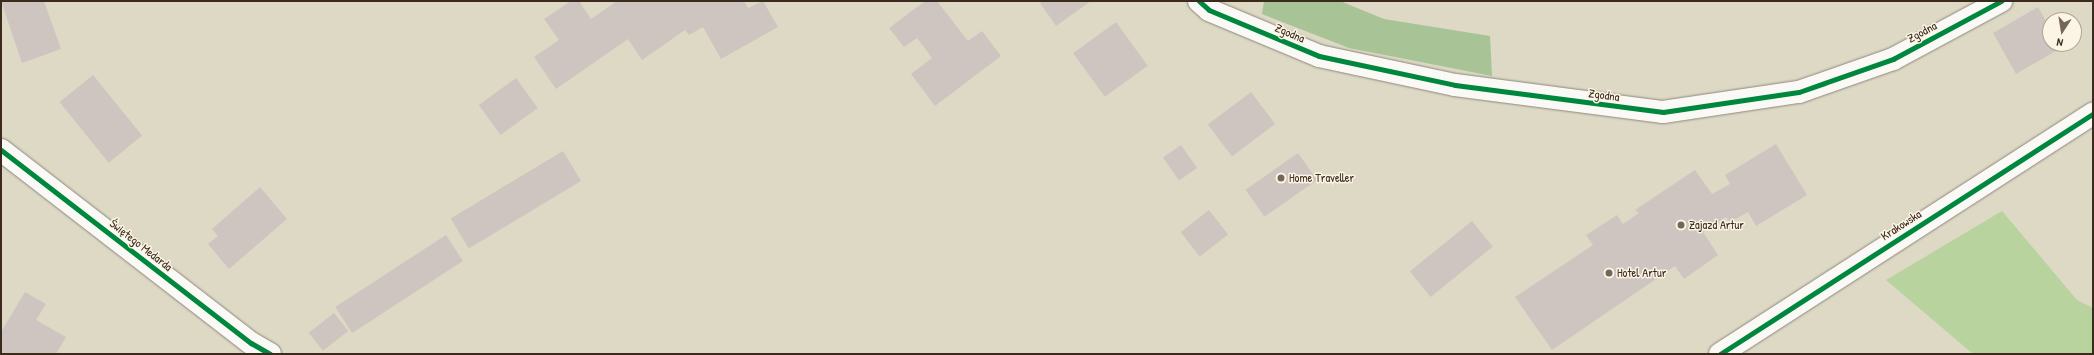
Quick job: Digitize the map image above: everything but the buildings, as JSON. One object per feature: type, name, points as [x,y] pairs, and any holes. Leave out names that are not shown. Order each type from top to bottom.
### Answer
[{"type":"street","name":"Zgodna","points":[[1199,1],[1209,10],[1319,56],[1455,85],[1663,112],[1799,92],[1894,58],[2001,1]]},
{"type":"street","name":"Krakowska","points":[[1720,354],[2093,114]]},
{"type":"street","name":"Świętego Medarda","points":[[1,150],[251,343],[270,354]]},
{"type":"green space","points":[[1264,1],[1340,1],[1384,19],[1490,36],[1492,76],[1349,48],[1262,14]]},
{"type":"green space","points":[[2002,211],[2077,300],[2093,308],[2093,354],[1973,354],[1886,280]]},
{"type":"cycle path","points":[[1199,1],[1209,10],[1319,56],[1455,85],[1663,112],[1799,92],[1893,59],[2001,1]]},
{"type":"cycle path","points":[[1720,354],[2093,114]]},
{"type":"cycle path","points":[[1,150],[251,343],[270,354]]},
{"type":"place","name":"Home Traveller","points":[[1281,178]]},
{"type":"place","name":"Zajazd Artur","points":[[1681,225]]},
{"type":"place","name":"Hotel Artur","points":[[1609,273]]}]
